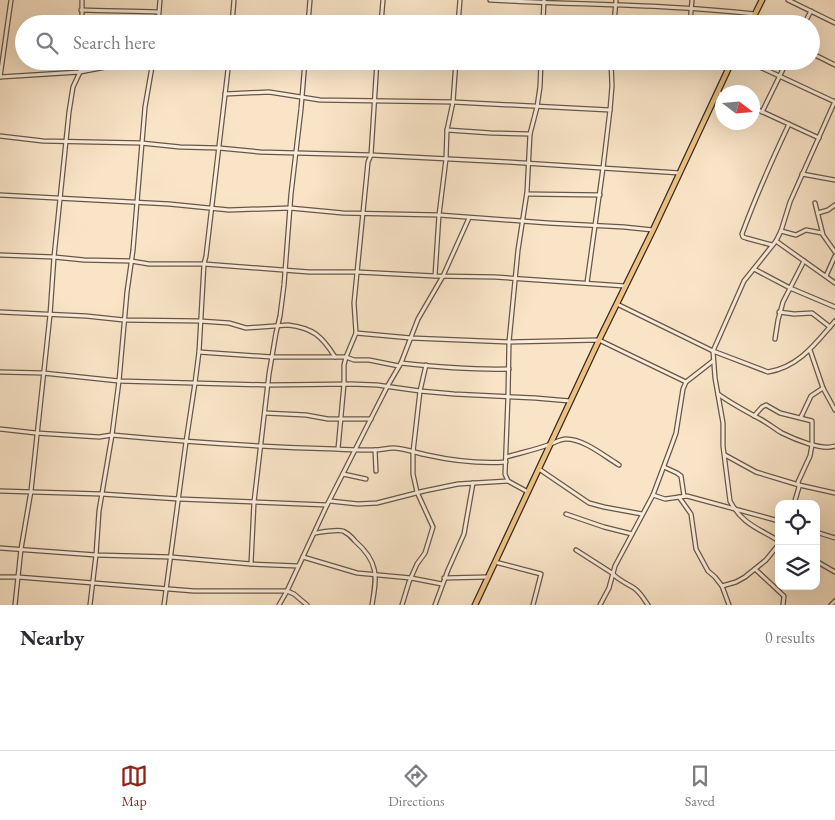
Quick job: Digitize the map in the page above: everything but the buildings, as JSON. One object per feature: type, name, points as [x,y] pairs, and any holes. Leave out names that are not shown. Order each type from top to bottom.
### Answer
[{"type":"main road","points":[[755,14],[761,0]]},
{"type":"main road","points":[[723,85],[728,70]]},
{"type":"main road","points":[[474,605],[599,340],[715,103]]},
{"type":"street","points":[[11,0],[2,49],[0,77],[90,70]]},
{"type":"street","points":[[81,15],[82,0]]},
{"type":"street","points":[[81,10],[158,12],[160,0]]},
{"type":"street","points":[[233,15],[234,0]]},
{"type":"street","points":[[309,15],[310,0]]},
{"type":"street","points":[[382,15],[383,0]]},
{"type":"street","points":[[459,15],[460,0]]},
{"type":"street","points":[[490,0],[692,8],[755,14]]},
{"type":"street","points":[[615,15],[616,0]]},
{"type":"street","points":[[691,15],[692,0]]},
{"type":"street","points":[[788,0],[818,15]]},
{"type":"street","points":[[543,15],[544,2]]},
{"type":"street","points":[[808,15],[810,11]]},
{"type":"street","points":[[820,16],[835,23]]},
{"type":"street","points":[[820,58],[835,65]]},
{"type":"street","points":[[90,605],[101,494],[112,435],[119,381],[145,107],[151,70]]},
{"type":"street","points":[[164,605],[199,352],[204,264],[228,70]]},
{"type":"street","points":[[251,564],[254,502],[272,357],[284,286],[295,152],[304,70]]},
{"type":"street","points":[[338,449],[344,365],[356,333],[354,308],[368,162],[371,155],[377,70]]},
{"type":"street","points":[[435,276],[447,130],[453,102],[455,70]]},
{"type":"street","points":[[508,481],[505,474],[509,342],[518,250],[527,194],[530,134],[537,107],[541,70]]},
{"type":"street","points":[[587,283],[610,110],[611,70]]},
{"type":"street","points":[[767,70],[835,102],[790,202],[781,231],[740,288],[713,352],[714,378],[723,423],[724,455],[729,496],[738,515],[775,540]]},
{"type":"street","points":[[783,70],[762,112],[819,138]]},
{"type":"street","points":[[15,605],[21,549],[31,491],[66,141],[73,87],[80,72]]},
{"type":"street","points":[[225,94],[269,92],[320,100],[453,102],[610,110]]},
{"type":"street","points":[[772,245],[743,237],[742,234],[789,124]]},
{"type":"street","points":[[447,130],[530,134]]},
{"type":"street","points":[[0,136],[44,141],[142,143],[260,152],[371,155],[680,173]]},
{"type":"street","points":[[802,174],[835,180]]},
{"type":"street","points":[[527,194],[600,195]]},
{"type":"street","points":[[0,195],[169,204],[229,210],[290,208],[343,213],[439,215],[653,230]]},
{"type":"street","points":[[815,203],[822,233],[835,252]]},
{"type":"street","points":[[818,213],[828,210],[835,205]]},
{"type":"street","points":[[280,605],[327,505],[400,364],[418,319],[443,276],[470,218]]},
{"type":"street","points":[[781,231],[796,235],[806,230],[822,233]]},
{"type":"street","points":[[776,240],[835,283]]},
{"type":"street","points":[[0,255],[131,261],[149,264],[204,264],[285,270],[515,278],[625,286]]},
{"type":"street","points":[[826,276],[835,256]]},
{"type":"street","points":[[775,339],[779,312],[804,261]]},
{"type":"street","points":[[754,269],[790,288],[835,307]]},
{"type":"street","points":[[617,304],[713,352],[768,372],[784,368],[810,350],[835,321]]},
{"type":"street","points":[[0,312],[86,316],[124,320],[200,321],[229,323],[246,328],[278,325],[294,326],[320,336],[335,357]]},
{"type":"street","points":[[779,312],[812,314],[830,327]]},
{"type":"street","points":[[356,333],[411,338],[509,342],[599,340],[686,382]]},
{"type":"street","points":[[810,350],[823,388],[835,410]]},
{"type":"street","points":[[199,352],[272,357],[335,357],[426,366],[484,370],[509,369]]},
{"type":"street","points":[[600,605],[609,588],[612,573],[653,495],[664,467],[676,433],[683,389],[686,382],[714,360]]},
{"type":"street","points":[[402,605],[417,564],[425,553],[433,527],[417,492],[414,479],[413,452],[420,391],[426,366]]},
{"type":"street","points":[[0,372],[43,373],[119,381],[377,385],[454,394],[570,401]]},
{"type":"street","points":[[801,417],[811,396],[823,388]]},
{"type":"street","points":[[718,394],[783,433],[812,445],[828,448],[835,446]]},
{"type":"street","points":[[754,416],[766,405],[780,413],[812,420],[810,456],[798,482],[799,487],[795,500]]},
{"type":"street","points":[[265,413],[306,415],[341,420],[371,419]]},
{"type":"street","points":[[0,429],[99,437],[112,435],[186,442],[338,449],[375,450],[399,448],[434,457],[478,464],[506,462]]},
{"type":"street","points":[[506,457],[567,439],[585,444],[619,465]]},
{"type":"street","points":[[375,450],[376,471]]},
{"type":"street","points":[[724,455],[756,472],[798,485],[835,493]]},
{"type":"street","points":[[664,467],[681,476],[684,496]]},
{"type":"street","points":[[538,469],[589,503],[642,514]]},
{"type":"street","points":[[343,474],[366,478]]},
{"type":"street","points":[[330,501],[358,504],[377,503],[417,492],[458,484],[508,481],[528,492]]},
{"type":"street","points":[[435,605],[444,578],[464,534],[473,483]]},
{"type":"street","points":[[0,491],[327,505]]},
{"type":"street","points":[[653,495],[665,499],[684,496],[775,520]]},
{"type":"street","points":[[679,497],[691,514],[698,552],[708,571],[722,586],[729,605]]},
{"type":"street","points":[[566,514],[632,534]]},
{"type":"street","points":[[314,533],[340,530],[348,534],[369,555],[374,564],[375,574],[372,605]]},
{"type":"street","points":[[820,533],[835,538]]},
{"type":"street","points":[[722,586],[740,581],[766,560],[777,545]]},
{"type":"street","points":[[0,548],[298,566]]},
{"type":"street","points":[[576,550],[639,592],[648,605]]},
{"type":"street","points":[[303,558],[357,573],[411,578],[442,584]]},
{"type":"street","points":[[495,562],[541,574],[533,605]]},
{"type":"street","points":[[820,563],[835,572]]},
{"type":"street","points":[[754,569],[784,596],[783,605]]},
{"type":"street","points":[[0,578],[18,577],[194,591],[287,591],[294,594],[306,605]]},
{"type":"street","points":[[444,578],[488,577]]},
{"type":"street","points":[[831,605],[835,601]]}]
